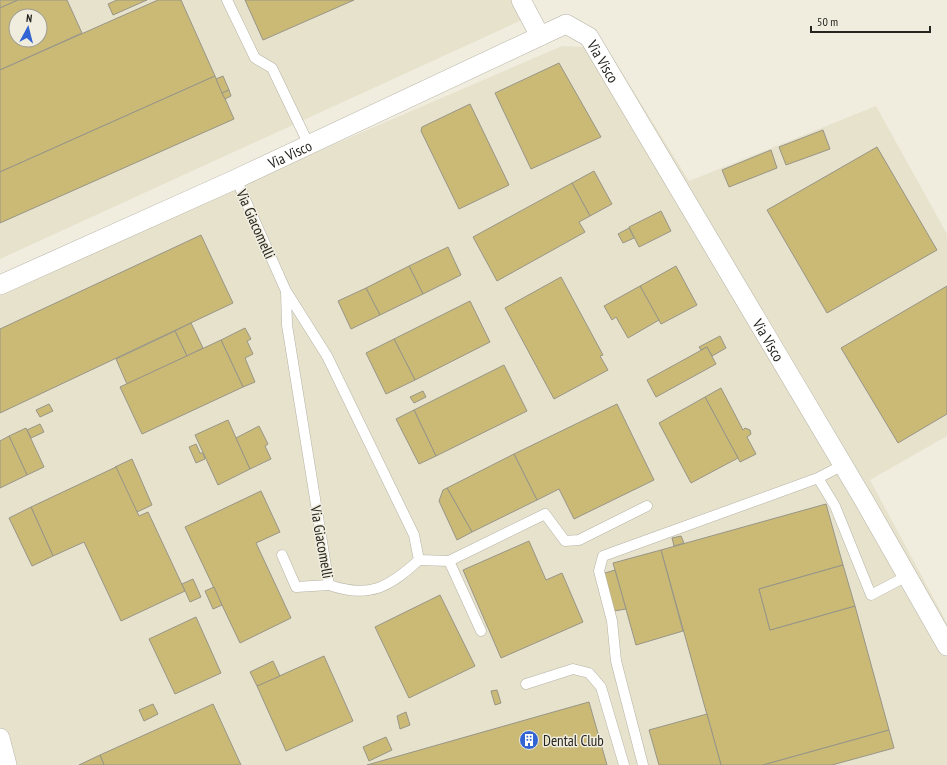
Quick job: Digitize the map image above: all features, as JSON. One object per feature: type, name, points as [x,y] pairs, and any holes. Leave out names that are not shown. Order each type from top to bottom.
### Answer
[{"type":"street","points":[[521,0],[540,36]]},
{"type":"street","name":"Via Visco","points":[[0,285],[236,179],[566,24],[589,37],[843,465],[947,646]]},
{"type":"street","points":[[0,738],[7,765]]},
{"type":"lane","points":[[227,0],[255,58],[272,68],[309,145]]},
{"type":"lane","name":"Via Giacomelli","points":[[236,179],[286,291],[327,356],[414,535],[419,560],[397,580],[373,590],[347,591],[329,585],[287,325],[286,291]]},
{"type":"lane","points":[[643,765],[616,661],[612,621],[599,571],[603,556],[818,478],[843,465]]},
{"type":"lane","points":[[818,478],[835,506],[871,596],[907,576]]},
{"type":"lane","points":[[419,560],[449,561],[545,514],[565,541],[579,540],[647,506]]},
{"type":"lane","points":[[282,555],[296,588],[329,585]]},
{"type":"lane","points":[[449,561],[481,632]]},
{"type":"lane","points":[[526,684],[573,669],[589,673],[601,686],[624,765]]},
{"type":"shaded area","points":[[0,0],[515,0],[524,19],[0,259]]},
{"type":"shaded area","points":[[562,46],[607,48],[689,181],[876,106],[947,234],[947,436],[870,480],[947,623],[947,765],[0,765],[0,288]]},
{"type":"building","points":[[0,0],[18,0],[0,8]]},
{"type":"building","points":[[18,0],[67,0],[82,33],[0,70],[0,8]]},
{"type":"building","points":[[117,0],[147,0],[113,15],[108,4]]},
{"type":"building","points":[[158,0],[181,0],[215,76],[0,172],[0,70]]},
{"type":"building","points":[[245,0],[354,0],[263,40]]},
{"type":"building","points":[[559,63],[601,137],[531,169],[495,93]]},
{"type":"building","points":[[215,76],[234,119],[0,223],[0,172]]},
{"type":"building","points":[[223,76],[229,90],[222,93],[216,79]]},
{"type":"building","points":[[229,90],[231,96],[225,99],[222,93]]},
{"type":"building","points":[[470,104],[509,185],[459,209],[421,131],[422,127]]},
{"type":"building","points":[[823,130],[830,149],[786,165],[779,147]]},
{"type":"building","points":[[877,147],[937,250],[827,313],[767,210]]},
{"type":"building","points":[[771,150],[777,168],[729,187],[722,170]]},
{"type":"building","points":[[594,171],[612,204],[590,216],[572,183]]},
{"type":"building","points":[[572,183],[590,216],[579,222],[585,232],[497,281],[473,237]]},
{"type":"building","points":[[661,211],[671,231],[639,247],[629,227]]},
{"type":"building","points":[[629,228],[634,238],[623,243],[618,234]]},
{"type":"building","points":[[201,235],[233,303],[0,413],[0,329]]},
{"type":"building","points":[[448,247],[461,275],[423,294],[409,266]]},
{"type":"building","points":[[409,266],[423,294],[380,315],[366,288]]},
{"type":"building","points":[[676,266],[697,305],[661,324],[640,286]]},
{"type":"building","points":[[561,277],[603,355],[600,356],[608,370],[554,399],[505,308]]},
{"type":"building","points":[[640,286],[659,320],[628,338],[616,317],[612,320],[604,306]]},
{"type":"building","points":[[947,286],[947,414],[898,443],[841,348]]},
{"type":"building","points":[[366,288],[380,315],[351,329],[338,301]]},
{"type":"building","points":[[470,301],[490,342],[415,380],[394,339]]},
{"type":"building","points":[[191,323],[203,348],[187,356],[175,331]]},
{"type":"building","points":[[245,328],[251,339],[247,341],[253,354],[245,358],[255,382],[243,387],[221,340]]},
{"type":"building","points":[[175,331],[187,356],[127,384],[116,359]]},
{"type":"building","points":[[720,336],[726,348],[712,356],[707,347],[701,350],[699,347]]},
{"type":"building","points":[[394,339],[415,380],[386,394],[366,353]]},
{"type":"building","points":[[221,340],[243,387],[142,434],[120,387]]},
{"type":"building","points":[[707,347],[716,364],[656,397],[647,380]]},
{"type":"building","points":[[504,365],[527,411],[436,456],[414,410]]},
{"type":"building","points":[[721,388],[743,430],[745,428],[750,430],[751,434],[747,437],[756,454],[740,462],[705,397]]},
{"type":"building","points":[[423,391],[426,397],[414,403],[410,397]]},
{"type":"building","points":[[705,397],[738,458],[691,483],[659,423]]},
{"type":"building","points":[[49,404],[53,411],[40,417],[36,410]]},
{"type":"building","points":[[617,404],[654,480],[574,519],[559,489],[537,500],[514,454]]},
{"type":"building","points":[[414,410],[436,456],[419,464],[396,419]]},
{"type":"building","points":[[228,420],[250,469],[218,485],[195,435]]},
{"type":"building","points":[[40,424],[44,432],[31,438],[27,430]]},
{"type":"building","points":[[259,426],[268,444],[265,446],[271,459],[250,469],[236,438]]},
{"type":"building","points":[[26,428],[44,467],[27,475],[9,436]]},
{"type":"building","points":[[9,436],[27,475],[0,488],[0,441]]},
{"type":"building","points":[[196,444],[200,453],[203,453],[205,459],[196,463],[189,447]]},
{"type":"building","points":[[514,454],[537,500],[472,532],[447,488]]},
{"type":"building","points":[[132,459],[152,505],[137,512],[115,467]]},
{"type":"building","points":[[116,467],[139,516],[148,512],[185,591],[121,621],[84,542],[53,556],[31,507]]},
{"type":"building","points":[[447,488],[472,532],[457,540],[439,501],[443,490]]},
{"type":"building","points":[[261,491],[280,532],[256,543],[291,618],[240,643],[185,527]]},
{"type":"building","points":[[826,504],[843,565],[759,589],[770,630],[855,606],[889,730],[763,765],[721,765],[661,550]]},
{"type":"building","points":[[31,507],[53,556],[32,566],[9,518]]},
{"type":"building","points":[[681,536],[684,543],[674,546],[672,538]]},
{"type":"building","points":[[529,541],[546,580],[562,573],[583,622],[501,658],[463,570]]},
{"type":"building","points":[[661,550],[683,631],[636,645],[613,563]]},
{"type":"building","points":[[843,565],[855,606],[770,630],[759,589]]},
{"type":"building","points":[[615,570],[626,609],[614,611],[604,575],[605,573]]},
{"type":"building","points":[[193,579],[201,597],[190,602],[182,584]]},
{"type":"building","points":[[214,587],[222,605],[213,609],[205,591]]},
{"type":"building","points":[[440,595],[475,666],[409,698],[375,627]]},
{"type":"building","points":[[196,617],[221,673],[175,694],[149,639]]},
{"type":"building","points":[[324,656],[353,721],[286,751],[257,686]]},
{"type":"building","points":[[273,661],[280,676],[257,686],[250,672]]},
{"type":"building","points":[[497,690],[501,703],[495,705],[491,691]]},
{"type":"building","name":"Dental Club","points":[[589,702],[607,765],[367,765],[564,709]]},
{"type":"building","points":[[153,704],[158,714],[144,721],[139,710]]},
{"type":"building","points":[[213,704],[241,765],[104,765],[100,755]]},
{"type":"building","points":[[406,712],[410,725],[400,729],[397,716]]},
{"type":"building","points":[[707,714],[721,765],[659,765],[649,730]]},
{"type":"building","points":[[889,730],[894,748],[832,765],[763,765]]},
{"type":"building","points":[[386,737],[392,750],[369,761],[363,747]]},
{"type":"building","points":[[100,755],[104,765],[79,765]]},
{"type":"place","name":"Dental Club","points":[[529,740]]}]
